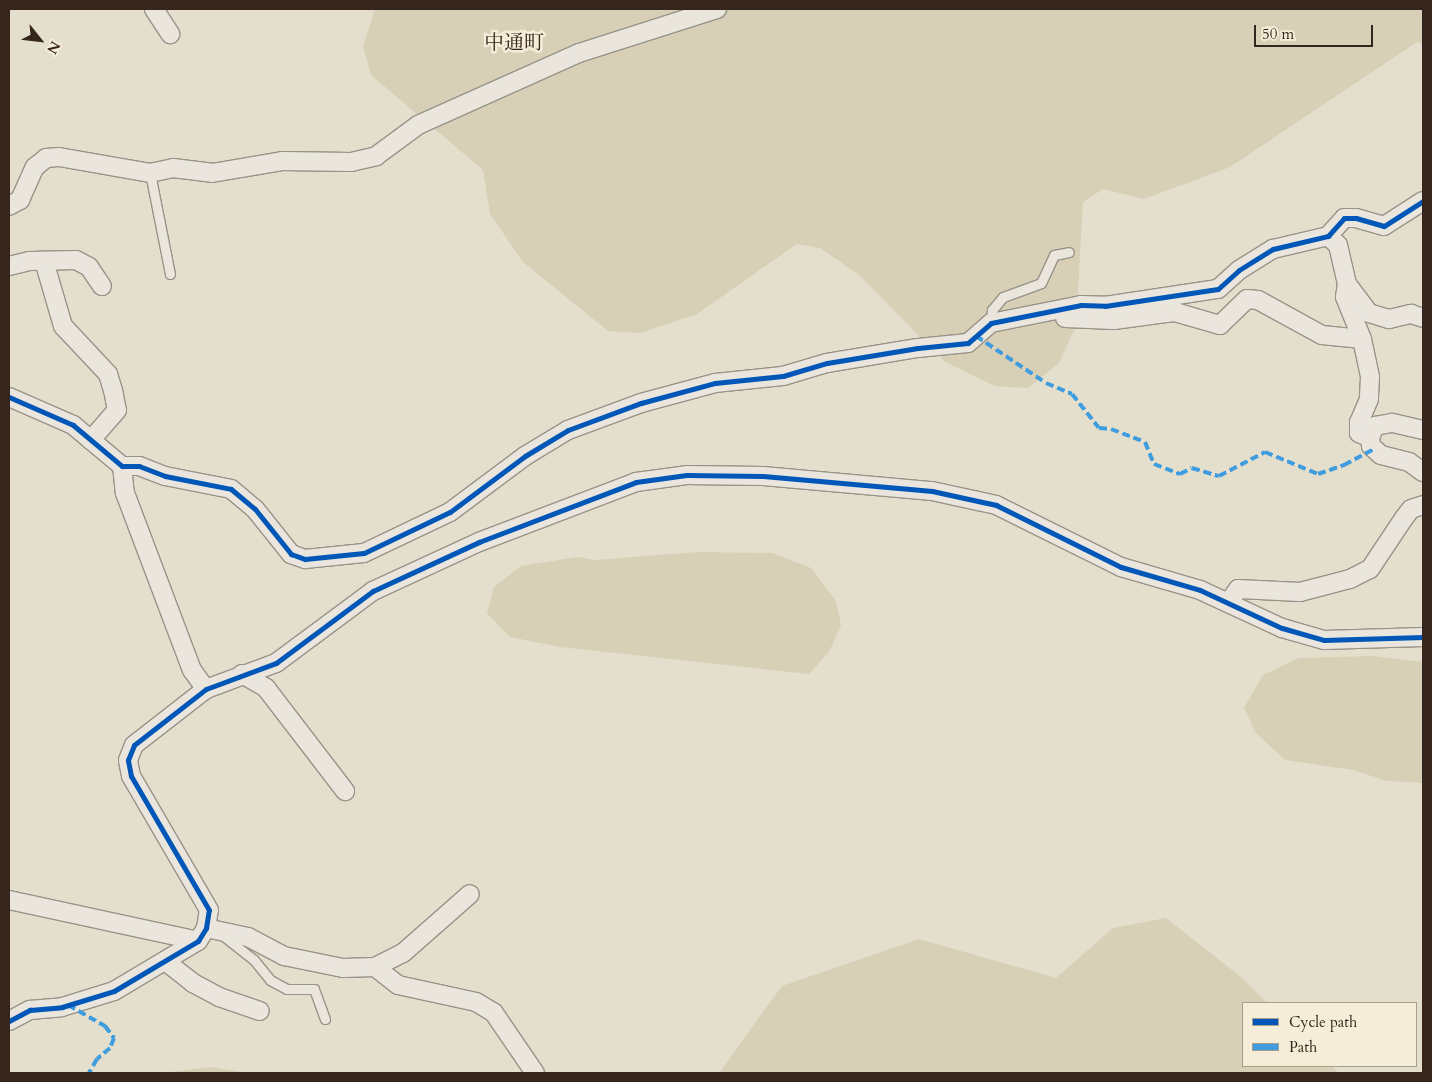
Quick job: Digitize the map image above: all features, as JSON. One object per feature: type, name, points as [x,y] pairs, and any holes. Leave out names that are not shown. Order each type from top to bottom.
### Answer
[{"type":"street","points":[[154,9],[170,34]]},
{"type":"street","points":[[9,206],[20,200],[35,167],[46,158],[59,157],[150,173],[173,168],[212,173],[282,161],[351,162],[376,156],[418,125],[579,53],[717,9]]},
{"type":"street","points":[[9,397],[73,425],[122,466],[139,466],[165,476],[231,489],[255,509],[291,554],[305,558],[364,552],[450,512],[525,456],[568,430],[641,403],[715,382],[783,376],[827,363],[918,348],[968,343],[991,323],[1081,305],[1105,306],[1218,289],[1239,270],[1274,249],[1328,236],[1344,218],[1356,218],[1384,226],[1423,201]]},
{"type":"street","points":[[1328,236],[1338,245],[1347,284],[1369,314],[1389,319],[1411,314],[1423,318]]},
{"type":"street","points":[[9,266],[44,261],[76,260],[89,267],[102,286]]},
{"type":"street","points":[[44,261],[63,326],[108,374],[113,390],[117,410],[91,440]]},
{"type":"street","points":[[1347,284],[1344,296],[1362,339],[1370,377],[1369,398],[1359,422],[1359,433],[1370,438]]},
{"type":"street","points":[[1037,314],[1056,318],[1114,320],[1175,312],[1220,325],[1248,299],[1258,300],[1322,335],[1362,339]]},
{"type":"street","points":[[1423,430],[1392,423],[1375,426],[1370,438],[1370,446],[1381,455],[1409,462],[1423,472]]},
{"type":"street","points":[[122,466],[125,493],[192,670],[206,689]]},
{"type":"street","points":[[207,933],[208,910],[131,776],[128,760],[134,745],[206,689],[242,674],[276,663],[373,591],[479,542],[636,482],[688,475],[763,476],[932,491],[996,505],[1121,567],[1168,579],[1282,628],[1324,640],[1423,637]]},
{"type":"street","points":[[1228,604],[1238,589],[1300,592],[1350,579],[1370,569],[1411,509],[1423,505]]},
{"type":"street","points":[[242,674],[266,688],[345,791]]},
{"type":"street","points":[[9,900],[207,933],[248,937],[284,956],[343,968],[375,967],[403,953],[470,894]]},
{"type":"street","points":[[9,1021],[30,1010],[62,1007],[114,990],[165,961],[207,933]]},
{"type":"street","points":[[165,961],[193,983],[219,997],[260,1011]]},
{"type":"street","points":[[375,967],[398,985],[476,1002],[488,1009],[510,1032],[535,1073]]},
{"type":"lane","points":[[150,173],[170,274]]},
{"type":"lane","points":[[991,323],[992,310],[1003,297],[1041,283],[1054,255],[1069,252]]},
{"type":"lane","points":[[207,933],[254,960],[270,980],[287,989],[314,989],[325,1020]]},
{"type":"shaded area","points":[[375,9],[1423,9],[1423,44],[1417,42],[1230,167],[1144,199],[1103,189],[1083,202],[1076,326],[1059,363],[1028,388],[995,386],[945,362],[859,275],[820,248],[797,244],[697,314],[640,333],[608,331],[523,262],[490,214],[483,170],[371,75],[363,46]]},
{"type":"shaded area","points":[[698,552],[772,553],[811,568],[836,601],[841,625],[829,652],[809,674],[560,647],[510,637],[487,613],[494,587],[521,566],[578,557],[595,560]]},
{"type":"shaded area","points":[[1373,656],[1423,662],[1423,783],[1387,781],[1353,770],[1285,760],[1256,733],[1244,708],[1263,675],[1299,658]]},
{"type":"shaded area","points":[[1166,918],[1241,977],[1266,1002],[1242,1002],[1242,1067],[1332,1067],[1339,1073],[719,1073],[782,986],[919,939],[1056,978],[1113,928]]},
{"type":"shaded area","points":[[210,1067],[248,1073],[162,1073]]},
{"type":"marked path","points":[[976,336],[1046,383],[1072,394],[1099,428],[1111,429],[1145,442],[1154,464],[1180,474],[1192,468],[1219,476],[1265,452],[1318,474],[1344,465],[1374,449]]},
{"type":"marked path","points":[[68,1005],[105,1026],[114,1038],[110,1048],[97,1059],[89,1073]]},
{"type":"cycle path","points":[[9,397],[73,425],[122,466],[139,466],[165,476],[231,489],[255,509],[291,554],[305,559],[364,553],[450,512],[525,456],[568,430],[641,403],[715,383],[783,376],[827,363],[918,348],[968,343],[991,323],[1081,305],[1105,306],[1218,289],[1239,270],[1273,249],[1328,236],[1344,218],[1356,218],[1384,226],[1423,201]]},
{"type":"cycle path","points":[[9,1021],[30,1010],[62,1007],[114,991],[198,941],[206,928],[209,910],[131,776],[128,760],[134,745],[206,689],[276,663],[373,591],[479,542],[636,482],[687,475],[763,476],[932,491],[996,505],[1121,567],[1200,590],[1282,628],[1324,640],[1423,637]]},
{"type":"district","name":"中通町","points":[[514,42]]}]
